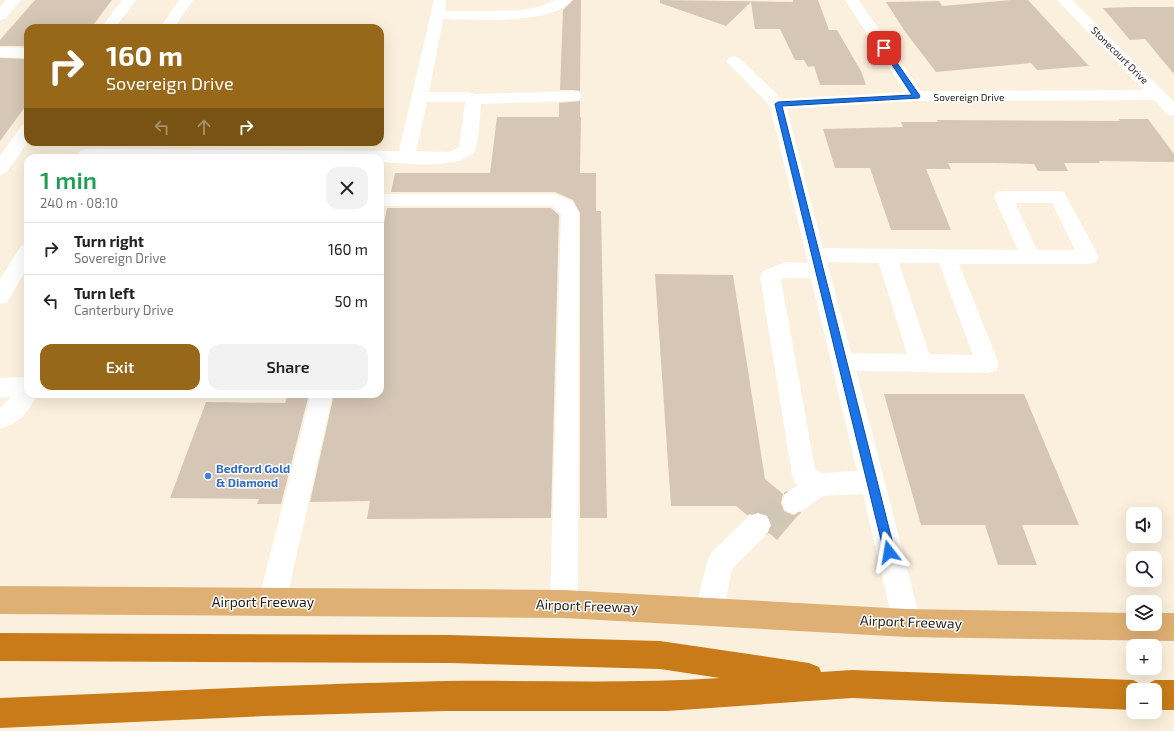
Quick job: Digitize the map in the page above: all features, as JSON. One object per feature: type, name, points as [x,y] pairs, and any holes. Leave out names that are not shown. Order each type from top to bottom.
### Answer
[{"type":"highway","points":[[0,647],[450,649],[660,655],[852,684]]},
{"type":"highway","points":[[0,712],[265,701],[438,696],[667,696],[852,684],[1126,695]]},
{"type":"highway","points":[[1162,695],[1174,696]]},
{"type":"main road","name":"Airport Freeway","points":[[0,600],[564,604],[907,623],[1174,626]]},
{"type":"street","points":[[0,16],[14,0]]},
{"type":"street","points":[[111,24],[129,0]]},
{"type":"street","points":[[170,24],[186,0]]},
{"type":"street","points":[[406,157],[439,7],[515,15],[535,13],[561,4],[565,0]]},
{"type":"street","points":[[852,0],[916,96]]},
{"type":"street","name":"Stonecourt Drive","points":[[1064,0],[1174,111]]},
{"type":"street","points":[[0,52],[24,53]]},
{"type":"street","points":[[734,61],[778,104],[907,623]]},
{"type":"street","name":"Sovereign Drive","points":[[778,104],[916,96],[1159,95]]},
{"type":"street","points":[[420,97],[472,99],[573,96]]},
{"type":"street","points":[[384,157],[449,158],[464,153],[467,148],[473,102],[472,99]]},
{"type":"street","points":[[0,169],[24,135]]},
{"type":"street","points":[[88,152],[215,154]]},
{"type":"street","points":[[819,485],[804,475],[770,276],[786,270],[818,263],[887,256],[946,256],[1031,257],[1090,257],[1058,197],[1003,197],[1031,257]]},
{"type":"street","points":[[384,200],[555,200],[565,206],[570,213],[564,604]]},
{"type":"street","points":[[887,256],[922,363]]},
{"type":"street","points":[[842,362],[988,364],[946,256]]},
{"type":"street","points":[[0,261],[24,258]]},
{"type":"street","points":[[0,296],[24,261]]},
{"type":"street","points":[[0,388],[24,387]]},
{"type":"street","points":[[0,419],[5,418],[18,407],[24,397]]},
{"type":"street","points":[[272,602],[321,398]]},
{"type":"street","points":[[794,502],[819,485],[872,482]]},
{"type":"street","points":[[709,612],[720,562],[758,524]]},
{"type":"building","points":[[35,0],[112,0],[94,24],[24,24],[24,46],[0,46],[0,40]]},
{"type":"building","points":[[573,0],[581,0],[580,91],[560,90],[563,10]]},
{"type":"building","points":[[660,0],[793,2],[793,0],[818,0],[829,30],[837,30],[861,71],[866,85],[820,85],[814,66],[808,67],[804,60],[795,60],[780,29],[755,29],[751,2],[726,26],[660,3]]},
{"type":"building","points":[[1028,0],[1089,66],[1037,70],[1031,63],[936,72],[906,33],[886,2],[939,1],[942,6]]},
{"type":"building","points":[[1174,7],[1174,74],[1145,39],[1130,40],[1103,8]]},
{"type":"building","points":[[0,58],[24,59],[24,108],[0,141]]},
{"type":"building","points":[[580,101],[580,173],[596,173],[596,211],[601,211],[607,518],[580,518],[580,213],[573,200],[555,192],[391,192],[395,173],[490,173],[497,117],[559,117],[559,103]]},
{"type":"building","points":[[1119,119],[1148,119],[1174,154],[1174,162],[1099,161],[1100,163],[1064,163],[1068,171],[1038,171],[1034,164],[995,163],[948,163],[951,169],[926,169],[951,230],[891,230],[870,168],[835,168],[823,129],[903,127],[901,122],[938,122],[937,120],[1120,121]]},
{"type":"building","points":[[387,208],[551,208],[559,215],[551,518],[367,519],[370,501],[310,502],[333,398],[384,398],[384,223]]},
{"type":"building","points":[[655,274],[733,275],[765,479],[783,494],[781,503],[784,511],[793,515],[800,513],[777,540],[769,533],[772,524],[768,515],[758,512],[747,515],[736,506],[671,506]]},
{"type":"building","points":[[884,394],[1024,394],[1079,525],[1022,525],[1037,565],[998,565],[985,525],[921,525]]},
{"type":"building","points":[[287,398],[308,398],[281,504],[257,504],[259,499],[170,498],[206,402],[285,403]]},
{"type":"tunnel","points":[[758,525],[794,502]]},
{"type":"place","name":"Bedford Gold & Diamond","points":[[208,476]]},
{"type":"route","points":[[884,48],[916,96],[778,104],[889,552]]}]
